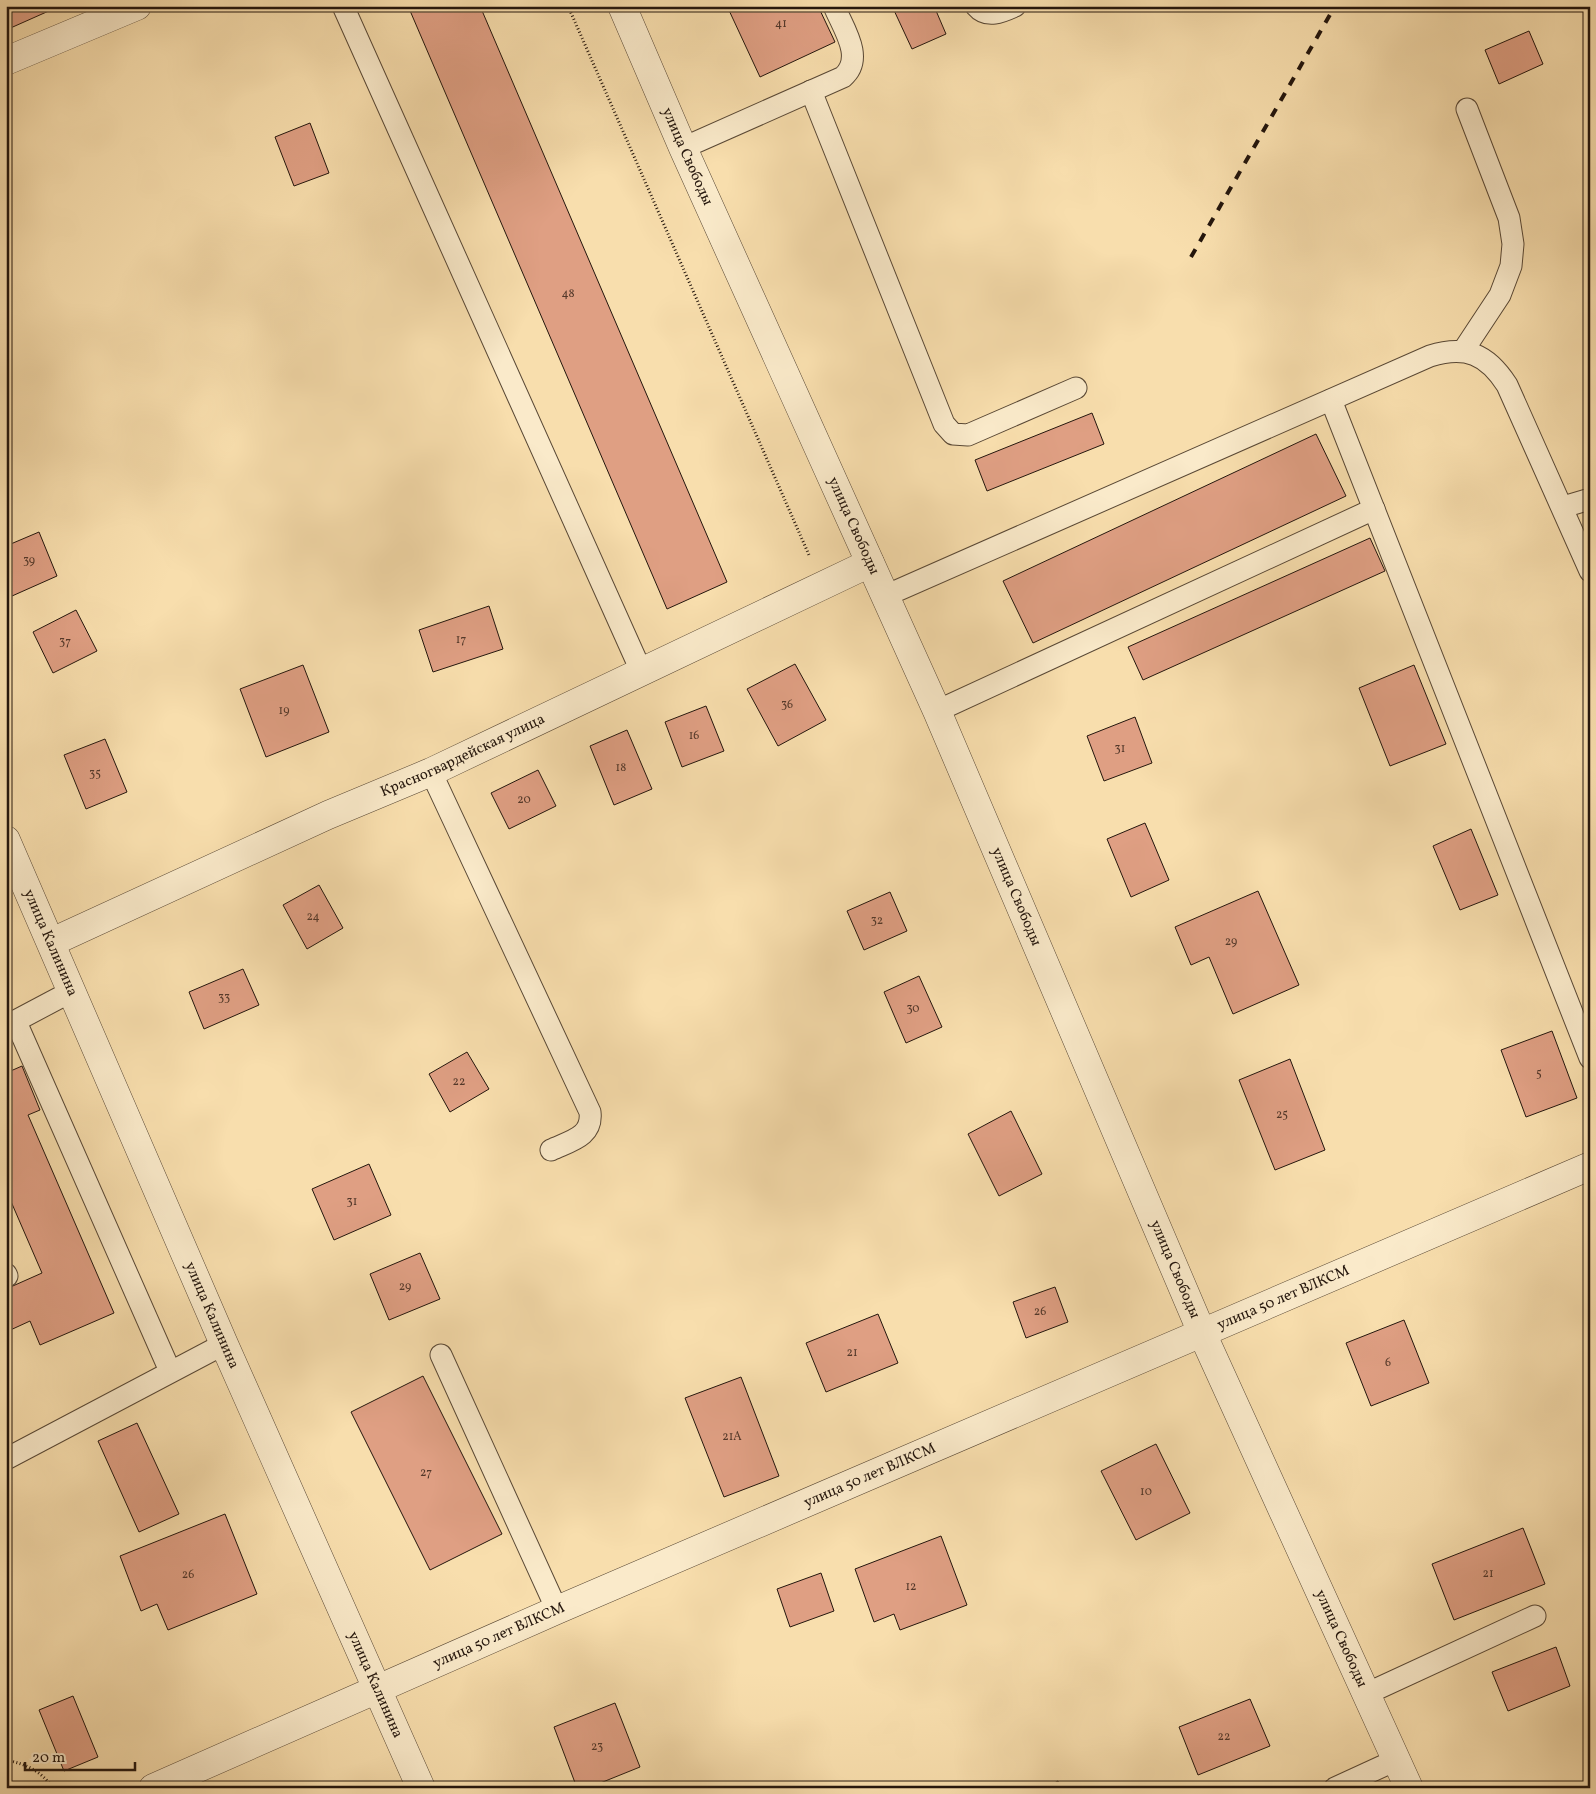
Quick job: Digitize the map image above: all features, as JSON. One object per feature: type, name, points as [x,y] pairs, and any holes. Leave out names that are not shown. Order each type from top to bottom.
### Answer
[{"type":"street","points":[[6,61],[137,6]]},
{"type":"street","name":"улица Свободы","points":[[622,6],[683,148],[937,711],[1202,1333],[1409,1788]]},
{"type":"street","name":"Красногвардейская улица","points":[[52,942],[328,815],[431,772],[870,563]]},
{"type":"street","name":"улица Калинина","points":[[6,840],[52,942],[224,1344],[421,1788]]},
{"type":"street","name":"улица 50 лет ВЛКСМ","points":[[153,1788],[557,1610],[1590,1166]]},
{"type":"lane","points":[[343,6],[642,673]]},
{"type":"lane","points":[[683,148],[843,77],[850,71],[854,60],[834,6]]},
{"type":"lane","points":[[976,6],[987,14],[1000,13],[1015,6]]},
{"type":"lane","points":[[811,91],[944,424],[952,434],[968,435],[1076,388]]},
{"type":"lane","points":[[1463,351],[1500,295],[1511,266],[1513,244],[1509,218],[1467,109]]},
{"type":"lane","points":[[885,596],[1445,351],[1463,351],[1490,362],[1507,385],[1590,571]]},
{"type":"lane","points":[[1332,400],[1590,1058]]},
{"type":"lane","points":[[1563,507],[1590,499]]},
{"type":"lane","points":[[937,711],[1374,509]]},
{"type":"lane","points":[[431,772],[590,1112],[591,1123],[586,1132],[551,1150]]},
{"type":"lane","points":[[72,991],[11,1024],[170,1371]]},
{"type":"lane","points":[[6,1459],[224,1344]]},
{"type":"lane","points":[[441,1356],[557,1610]]},
{"type":"lane","points":[[1366,1694],[1535,1616]]},
{"type":"lane","points":[[1335,1788],[1396,1760]]},
{"type":"path","points":[[568,6],[822,586]]},
{"type":"path","points":[[6,1760],[31,1767],[46,1778],[53,1788]]},
{"type":"building","points":[[6,6],[60,6],[6,30]]},
{"type":"building","points":[[408,6],[480,6],[727,582],[667,609]]},
{"type":"building","points":[[727,6],[818,6],[835,42],[760,77]]},
{"type":"building","points":[[892,6],[934,6],[946,34],[912,49]]},
{"type":"building","points":[[1529,31],[1543,64],[1499,84],[1485,50]]},
{"type":"building","points":[[310,123],[329,173],[294,186],[275,137]]},
{"type":"building","points":[[1092,413],[1104,444],[987,491],[975,460]]},
{"type":"building","points":[[1316,434],[1346,496],[1033,643],[1003,581]]},
{"type":"building","points":[[39,532],[57,576],[12,596],[6,583],[6,546]]},
{"type":"building","points":[[1370,538],[1385,571],[1143,680],[1128,647]]},
{"type":"building","points":[[489,606],[503,649],[433,672],[419,630]]},
{"type":"building","points":[[76,610],[97,651],[53,673],[33,632]]},
{"type":"building","points":[[795,664],[826,720],[778,746],[747,689]]},
{"type":"building","points":[[303,665],[329,732],[266,757],[240,689]]},
{"type":"building","points":[[1414,665],[1446,744],[1390,766],[1359,688]]},
{"type":"building","points":[[706,706],[724,751],[682,767],[665,722]]},
{"type":"building","points":[[1135,717],[1152,763],[1104,781],[1087,736]]},
{"type":"building","points":[[627,730],[652,789],[614,805],[590,746]]},
{"type":"building","points":[[105,739],[127,792],[86,809],[64,755]]},
{"type":"building","points":[[538,770],[556,806],[509,829],[491,793]]},
{"type":"building","points":[[1145,823],[1169,880],[1131,897],[1107,839]]},
{"type":"building","points":[[1471,829],[1498,895],[1460,910],[1433,846]]},
{"type":"building","points":[[319,885],[343,928],[307,949],[283,905]]},
{"type":"building","points":[[1258,891],[1299,985],[1233,1014],[1209,957],[1191,965],[1175,927]]},
{"type":"building","points":[[890,892],[907,931],[864,950],[847,911]]},
{"type":"building","points":[[243,969],[259,1005],[204,1029],[189,992]]},
{"type":"building","points":[[919,976],[942,1027],[906,1043],[884,992]]},
{"type":"building","points":[[1552,1031],[1577,1098],[1526,1117],[1501,1050]]},
{"type":"building","points":[[467,1052],[489,1089],[450,1112],[429,1074]]},
{"type":"building","points":[[1290,1059],[1325,1150],[1275,1170],[1239,1080]]},
{"type":"building","points":[[22,1066],[40,1110],[28,1115],[114,1313],[40,1345],[30,1321],[6,1332],[6,1289],[42,1273],[6,1190],[6,1073]]},
{"type":"building","points":[[1011,1111],[1042,1174],[999,1196],[968,1134]]},
{"type":"building","points":[[369,1164],[391,1215],[334,1240],[312,1189]]},
{"type":"building","points":[[420,1253],[440,1299],[389,1320],[370,1274]]},
{"type":"building","points":[[1055,1287],[1068,1322],[1026,1338],[1013,1302]]},
{"type":"building","points":[[878,1314],[898,1363],[826,1392],[806,1343]]},
{"type":"building","points":[[1404,1320],[1429,1383],[1371,1406],[1346,1343]]},
{"type":"building","points":[[423,1376],[502,1534],[430,1570],[351,1412]]},
{"type":"building","points":[[741,1377],[779,1476],[724,1497],[685,1398]]},
{"type":"building","points":[[137,1423],[179,1514],[139,1532],[98,1441]]},
{"type":"building","points":[[1156,1444],[1190,1513],[1136,1540],[1101,1471]]},
{"type":"building","points":[[225,1514],[257,1594],[168,1630],[157,1604],[141,1611],[120,1556]]},
{"type":"building","points":[[1523,1528],[1545,1584],[1454,1620],[1432,1564]]},
{"type":"building","points":[[941,1536],[967,1605],[900,1630],[894,1614],[874,1622],[855,1569]]},
{"type":"building","points":[[821,1573],[834,1611],[790,1627],[777,1589]]},
{"type":"building","points":[[1556,1647],[1570,1686],[1508,1711],[1492,1672]]},
{"type":"building","points":[[73,1696],[98,1757],[64,1771],[39,1710]]},
{"type":"building","points":[[1250,1699],[1270,1746],[1198,1775],[1179,1727]]},
{"type":"building","points":[[615,1703],[640,1767],[588,1788],[577,1788],[554,1727]]},
{"type":"building","points":[[1058,1781],[1061,1788],[1045,1788]]},
{"type":"railway","points":[[1191,257],[1335,6]]}]
